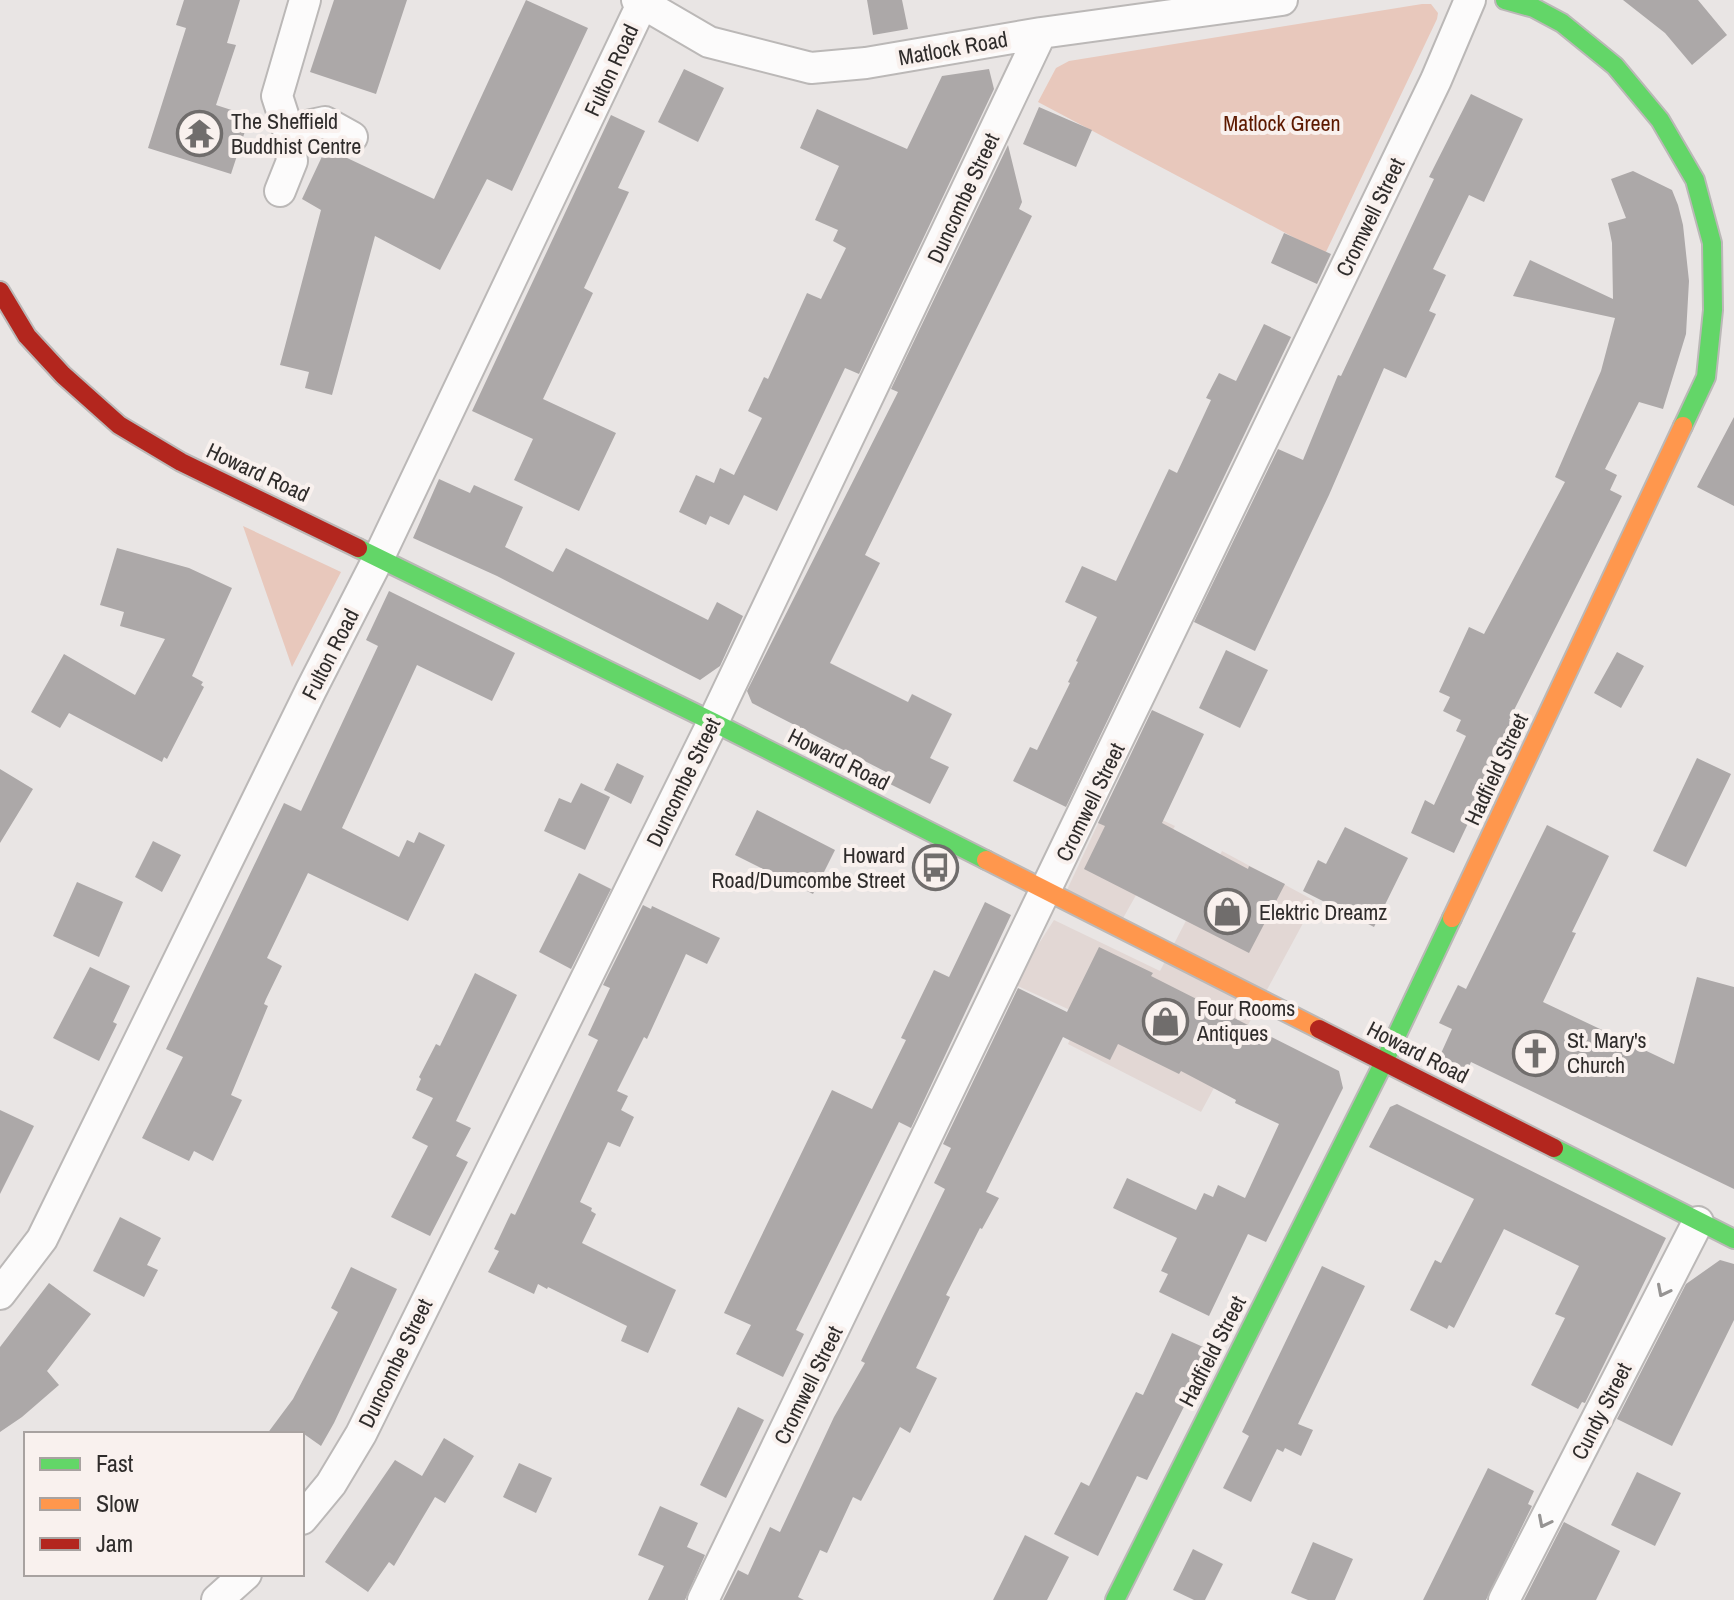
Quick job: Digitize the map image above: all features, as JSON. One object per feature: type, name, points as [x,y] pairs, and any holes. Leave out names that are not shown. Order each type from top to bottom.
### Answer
[{"type":"street","points":[[280,191],[292,161],[288,130],[277,96],[305,0]]},
{"type":"street","name":"Matlock Road","points":[[640,2],[709,42],[811,68],[866,63],[1041,33],[1282,0]]},
{"type":"street","name":"Cromwell Street","points":[[703,1600],[1430,94],[1470,0]]},
{"type":"street","name":"Hadfield Street","points":[[1115,1600],[1384,1062],[1706,377],[1715,312],[1712,241],[1693,174],[1653,109],[1613,63],[1572,28],[1517,2],[1505,0]]},
{"type":"street","name":"Fulton Road","points":[[0,1294],[42,1239],[379,557],[640,2]]},
{"type":"street","name":"Duncombe Street","points":[[304,1517],[331,1484],[361,1434],[713,722],[1041,33]]},
{"type":"street","points":[[288,130],[325,122],[352,137]]},
{"type":"street","name":"Howard Road","points":[[0,291],[32,341],[63,375],[119,425],[181,462],[713,722],[1734,1239]]},
{"type":"street","name":"Cundy Street","points":[[1504,1600],[1698,1222]]},
{"type":"street","points":[[217,1600],[244,1576]]},
{"type":"shaded area","points":[[1111,796],[1175,826],[1122,920],[1066,892]]},
{"type":"shaded area","points":[[1222,851],[1315,901],[1201,1112],[1068,1044],[1081,1015],[1013,984],[1054,920],[1160,971]]},
{"type":"green space","name":"Matlock Green","points":[[1431,4],[1438,13],[1437,19],[1325,254],[1038,102],[1056,68],[1069,61]]},
{"type":"green space","points":[[243,526],[341,572],[292,667]]},
{"type":"building","points":[[184,0],[240,0],[227,43],[236,45],[216,105],[250,116],[231,174],[148,148],[186,28],[176,25]]},
{"type":"building","points":[[334,0],[407,0],[376,94],[310,72]]},
{"type":"building","points":[[526,0],[588,28],[512,191],[487,179],[440,270],[375,236],[332,395],[305,388],[309,372],[280,365],[321,210],[302,199],[326,148],[434,199]]},
{"type":"building","points":[[867,0],[902,0],[908,29],[873,35]]},
{"type":"building","points":[[1623,0],[1698,0],[1727,35],[1692,65],[1665,33]]},
{"type":"building","points":[[684,69],[724,88],[698,142],[658,122]]},
{"type":"building","points":[[989,69],[994,89],[859,374],[845,368],[777,511],[744,495],[729,525],[710,516],[706,525],[679,512],[696,475],[714,483],[720,468],[734,475],[762,418],[748,411],[764,377],[768,379],[807,293],[821,299],[846,248],[833,241],[838,230],[815,220],[839,166],[800,148],[817,109],[907,149],[942,76]]},
{"type":"building","points":[[1471,94],[1523,119],[1484,202],[1469,195],[1433,269],[1446,275],[1429,311],[1436,314],[1406,378],[1384,368],[1329,495],[1255,651],[1194,622],[1278,449],[1303,460],[1338,375],[1341,376],[1434,179],[1429,177]]},
{"type":"building","points":[[1039,107],[1092,130],[1076,167],[1023,144]]},
{"type":"building","points":[[611,115],[645,131],[618,188],[629,192],[584,288],[593,293],[543,399],[616,433],[579,511],[514,480],[533,439],[472,411]]},
{"type":"building","points":[[1008,145],[1022,202],[1019,209],[1032,216],[865,555],[880,563],[830,663],[908,702],[912,694],[952,714],[930,758],[949,767],[930,804],[886,782],[890,774],[752,703],[747,691],[898,392],[891,389]]},
{"type":"building","points":[[1633,171],[1672,190],[1678,205],[1689,281],[1686,334],[1663,409],[1639,402],[1605,469],[1617,475],[1610,490],[1622,496],[1509,720],[1515,724],[1454,853],[1411,833],[1425,800],[1434,805],[1466,736],[1456,731],[1461,720],[1443,711],[1450,697],[1439,692],[1469,627],[1484,634],[1565,482],[1555,477],[1601,371],[1615,318],[1513,296],[1530,260],[1613,299],[1612,243],[1608,223],[1626,218],[1611,179]]},
{"type":"building","points":[[1284,233],[1331,254],[1317,284],[1271,263]]},
{"type":"building","points":[[1264,324],[1291,337],[1066,807],[1013,781],[1030,747],[1037,750],[1070,683],[1076,661],[1097,617],[1065,602],[1082,566],[1116,581],[1169,469],[1177,473],[1211,400],[1206,398],[1219,373],[1236,381]]},
{"type":"building","points":[[1734,417],[1734,506],[1697,487]]},
{"type":"building","points":[[439,479],[470,493],[474,485],[523,507],[505,547],[553,572],[566,548],[708,620],[717,602],[743,616],[720,666],[700,680],[497,576],[413,538]]},
{"type":"building","points":[[117,548],[189,568],[232,588],[192,676],[203,682],[201,685],[204,687],[167,759],[164,757],[162,762],[69,713],[60,728],[31,712],[64,654],[135,695],[165,639],[120,626],[124,612],[100,605]]},
{"type":"building","points":[[389,591],[515,653],[492,701],[417,665],[342,828],[399,857],[407,840],[414,843],[419,832],[445,845],[408,921],[308,873],[267,958],[282,966],[264,1004],[268,1006],[231,1095],[242,1100],[213,1161],[194,1151],[189,1161],[142,1138],[183,1057],[166,1049],[284,803],[301,811],[378,646],[366,640]]},
{"type":"building","points":[[1226,650],[1268,670],[1240,728],[1199,708]]},
{"type":"building","points":[[1617,652],[1644,666],[1621,708],[1594,693]]},
{"type":"building","points":[[1152,710],[1204,734],[1162,823],[1248,869],[1249,866],[1285,884],[1249,953],[1084,869],[1105,826],[1098,823]]},
{"type":"building","points":[[1697,758],[1731,774],[1686,867],[1653,851]]},
{"type":"building","points":[[617,763],[644,776],[631,804],[604,790]]},
{"type":"building","points":[[0,769],[33,789],[0,843]]},
{"type":"building","points":[[581,783],[610,797],[585,850],[544,831],[559,798],[571,803]]},
{"type":"building","points":[[757,810],[835,850],[813,894],[735,855]]},
{"type":"building","points":[[1547,825],[1609,856],[1572,932],[1576,933],[1543,1002],[1674,1064],[1697,977],[1734,987],[1734,1189],[1471,1062],[1466,1073],[1438,1060],[1452,1029],[1439,1023],[1458,985],[1466,989]]},
{"type":"building","points":[[1345,827],[1408,858],[1374,927],[1303,891],[1318,860],[1326,864]]},
{"type":"building","points":[[153,841],[181,855],[162,892],[135,877]]},
{"type":"building","points":[[579,873],[611,889],[571,969],[539,952]]},
{"type":"building","points":[[77,882],[123,902],[99,957],[53,936]]},
{"type":"building","points":[[985,902],[1011,915],[911,1128],[899,1122],[796,1330],[804,1334],[783,1377],[736,1354],[751,1325],[724,1313],[832,1090],[872,1109],[906,1040],[901,1038],[934,970],[949,977]]},
{"type":"building","points":[[643,905],[651,909],[652,906],[720,938],[707,964],[686,954],[647,1039],[644,1037],[617,1091],[628,1096],[621,1110],[634,1117],[620,1147],[608,1142],[580,1202],[596,1214],[582,1243],[676,1290],[648,1353],[621,1341],[627,1326],[548,1287],[538,1284],[534,1294],[488,1272],[499,1251],[494,1249],[511,1213],[515,1215],[598,1040],[588,1035],[610,988],[603,985]]},
{"type":"building","points":[[1099,947],[1339,1071],[1343,1088],[1266,1242],[1248,1234],[1209,1316],[1159,1292],[1168,1274],[1161,1271],[1177,1238],[1113,1208],[1127,1178],[1196,1210],[1204,1193],[1213,1197],[1218,1185],[1245,1198],[1279,1124],[1235,1103],[1236,1100],[1181,1071],[1179,1074],[1118,1044],[1110,1060],[1063,1037],[986,1192],[999,1198],[946,1295],[950,1297],[916,1368],[937,1378],[910,1433],[900,1427],[861,1501],[853,1497],[827,1553],[820,1550],[798,1597],[804,1600],[723,1600],[738,1570],[748,1575],[770,1527],[780,1532],[834,1417],[865,1363],[861,1361],[945,1189],[934,1183],[951,1148],[943,1144],[1018,988],[1067,1012]]},
{"type":"building","points":[[90,967],[130,986],[113,1022],[117,1024],[99,1061],[53,1038]]},
{"type":"building","points":[[475,973],[517,995],[456,1121],[471,1128],[456,1156],[468,1162],[430,1236],[391,1217],[428,1146],[412,1138],[433,1098],[416,1090],[419,1077],[436,1044],[440,1046]]},
{"type":"building","points":[[1397,1104],[1666,1238],[1585,1403],[1582,1402],[1578,1409],[1531,1385],[1565,1318],[1555,1314],[1579,1266],[1504,1229],[1454,1328],[1449,1325],[1447,1329],[1410,1310],[1435,1260],[1441,1263],[1474,1199],[1369,1147],[1390,1107]]},
{"type":"building","points":[[0,1110],[34,1126],[0,1194]]},
{"type":"building","points":[[120,1217],[161,1238],[147,1265],[158,1270],[144,1297],[93,1271]]},
{"type":"building","points":[[1720,1260],[1734,1264],[1734,1320],[1672,1446],[1617,1419],[1686,1284]]},
{"type":"building","points":[[1322,1266],[1365,1286],[1298,1424],[1313,1430],[1301,1456],[1285,1448],[1283,1452],[1277,1449],[1251,1502],[1223,1488],[1249,1436],[1242,1432]]},
{"type":"building","points":[[351,1267],[397,1289],[321,1446],[304,1432],[268,1432],[293,1399],[338,1312],[331,1308]]},
{"type":"building","points":[[49,1283],[91,1314],[47,1371],[59,1385],[0,1432],[0,1347]]},
{"type":"building","points":[[1172,1333],[1212,1351],[1147,1480],[1137,1476],[1098,1556],[1054,1534],[1081,1482],[1089,1486],[1136,1392],[1143,1395]]},
{"type":"building","points":[[738,1407],[764,1420],[726,1498],[700,1485]]},
{"type":"building","points":[[444,1438],[474,1456],[445,1503],[435,1497],[394,1566],[389,1562],[368,1592],[325,1562],[395,1460],[422,1476]]},
{"type":"building","points":[[519,1463],[552,1478],[536,1513],[503,1497]]},
{"type":"building","points":[[1488,1468],[1534,1491],[1528,1504],[1532,1506],[1486,1600],[1423,1600]]},
{"type":"building","points":[[1637,1472],[1681,1493],[1655,1546],[1611,1525]]},
{"type":"building","points":[[660,1506],[698,1523],[687,1547],[705,1555],[685,1600],[648,1600],[664,1566],[638,1555]]},
{"type":"building","points":[[1564,1522],[1620,1551],[1596,1600],[1524,1600]]},
{"type":"building","points":[[1025,1535],[1069,1557],[1047,1600],[993,1600]]},
{"type":"building","points":[[1313,1542],[1353,1559],[1335,1600],[1308,1600],[1291,1593]]},
{"type":"building","points":[[1193,1549],[1223,1564],[1205,1600],[1194,1600],[1173,1590]]},
{"type":"traffic: fast","points":[[1505,0],[1534,8],[1562,23],[1615,66],[1660,120],[1695,180],[1712,243],[1713,310],[1706,377],[1683,426]]},
{"type":"traffic: fast","points":[[358,548],[986,860]]},
{"type":"traffic: fast","points":[[1115,1600],[1384,1062],[1452,918]]},
{"type":"traffic: fast","points":[[1554,1148],[1734,1239]]},
{"type":"traffic: slow","points":[[1452,918],[1683,426]]},
{"type":"traffic: slow","points":[[986,860],[1319,1029]]},
{"type":"traffic: jam","points":[[0,291],[27,336],[63,375],[119,425],[181,462],[358,548]]},
{"type":"traffic: jam","points":[[1319,1029],[1554,1148]]},
{"type":"place","name":"The Sheffield Buddhist Centre","points":[[200,134]]},
{"type":"place","name":"Howard Road/Dumcombe Street","points":[[936,868]]},
{"type":"place","name":"Elektric Dreamz","points":[[1228,912]]},
{"type":"place","name":"Four Rooms Antiques","points":[[1166,1021]]},
{"type":"place","name":"St. Mary's Church","points":[[1536,1053]]}]
